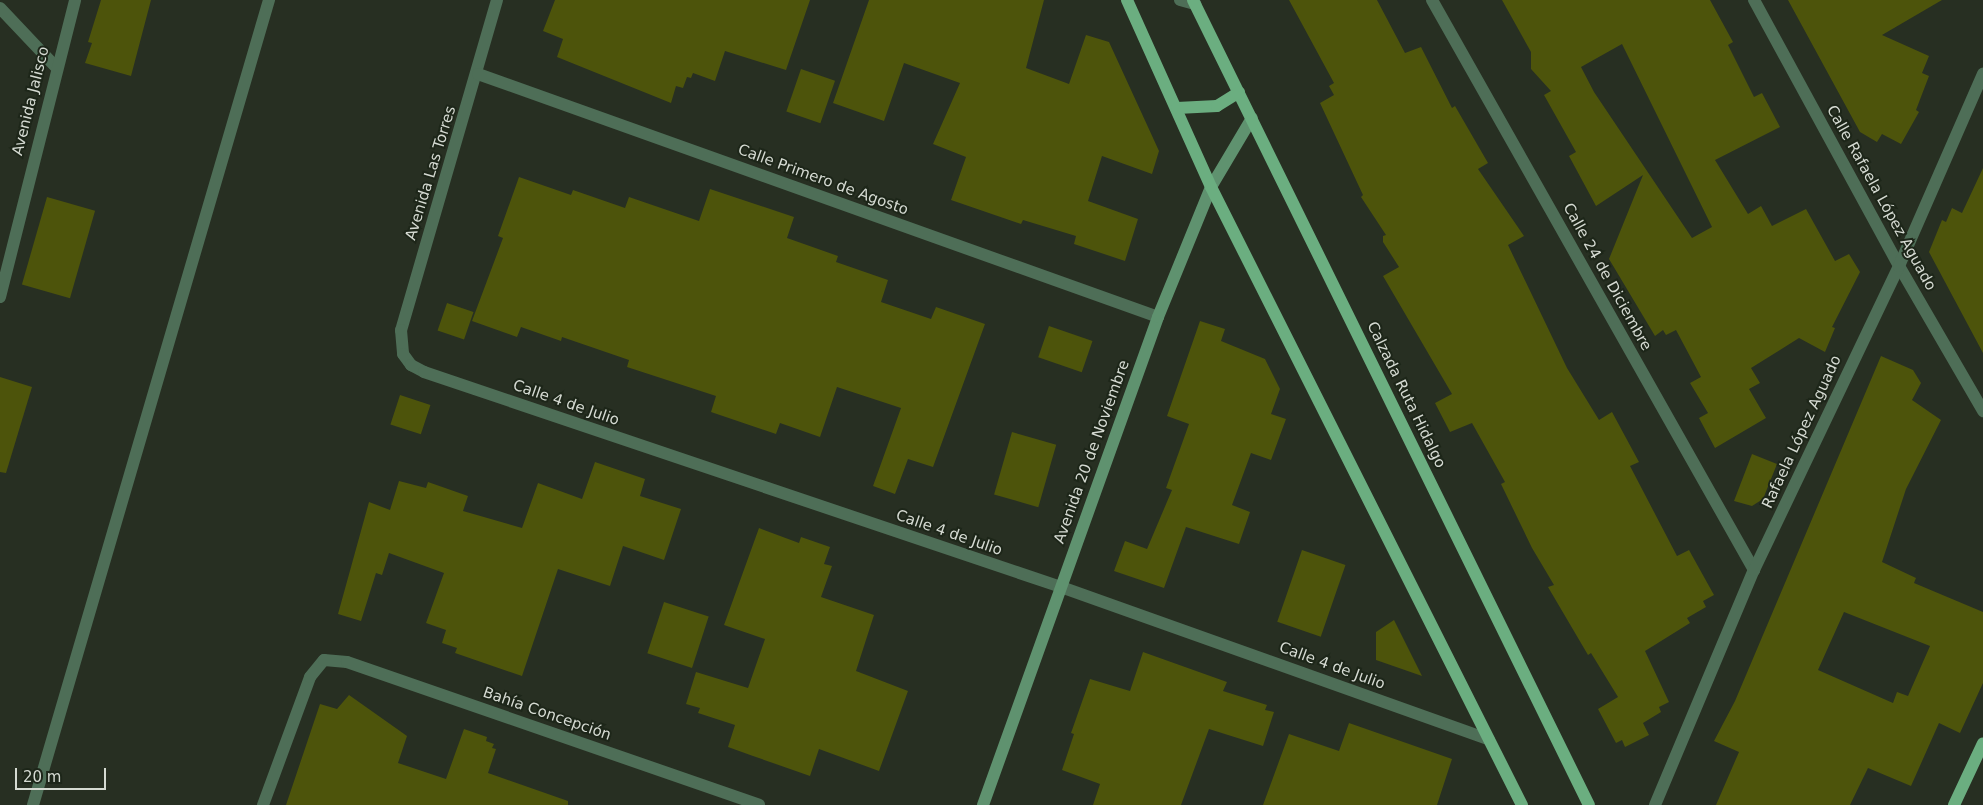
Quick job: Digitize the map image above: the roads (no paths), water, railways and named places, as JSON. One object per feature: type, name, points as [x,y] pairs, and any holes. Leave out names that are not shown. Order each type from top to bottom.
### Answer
[{"type":"main road","points":[[1127,0],[1211,187],[1522,805]]},
{"type":"main road","name":"Calzada Ruta Hidalgo","points":[[1194,2],[1589,805]]},
{"type":"main road","points":[[1177,108],[1216,106],[1239,92]]},
{"type":"main road","name":"Avenida 20 de Noviembre","points":[[983,805],[1158,317],[1211,187],[1252,118]]},
{"type":"main road","points":[[1954,805],[1983,743]]},
{"type":"street","name":"Avenida Jalisco","points":[[0,297],[56,67],[75,0]]},
{"type":"street","points":[[33,805],[268,0]]},
{"type":"street","name":"Avenida Las Torres","points":[[403,354],[401,330],[478,74],[497,0]]},
{"type":"street","points":[[1180,0],[1194,2]]},
{"type":"street","name":"Calle 24 de Diciembre","points":[[1432,0],[1754,570]]},
{"type":"street","name":"Calle Rafaela López Aguado","points":[[1754,0],[1899,266],[1983,411]]},
{"type":"street","points":[[0,8],[56,67]]},
{"type":"street","name":"Calle Primero de Agosto","points":[[478,74],[1158,317]]},
{"type":"street","name":"Rafaela López Aguado","points":[[1655,805],[1754,570],[1899,266],[1983,74]]},
{"type":"street","name":"Calle 4 de Julio","points":[[403,354],[424,372],[1061,587],[1489,739]]},
{"type":"street","name":"Bahía Concepción","points":[[263,805],[310,677],[324,660],[347,662],[758,805]]}]
